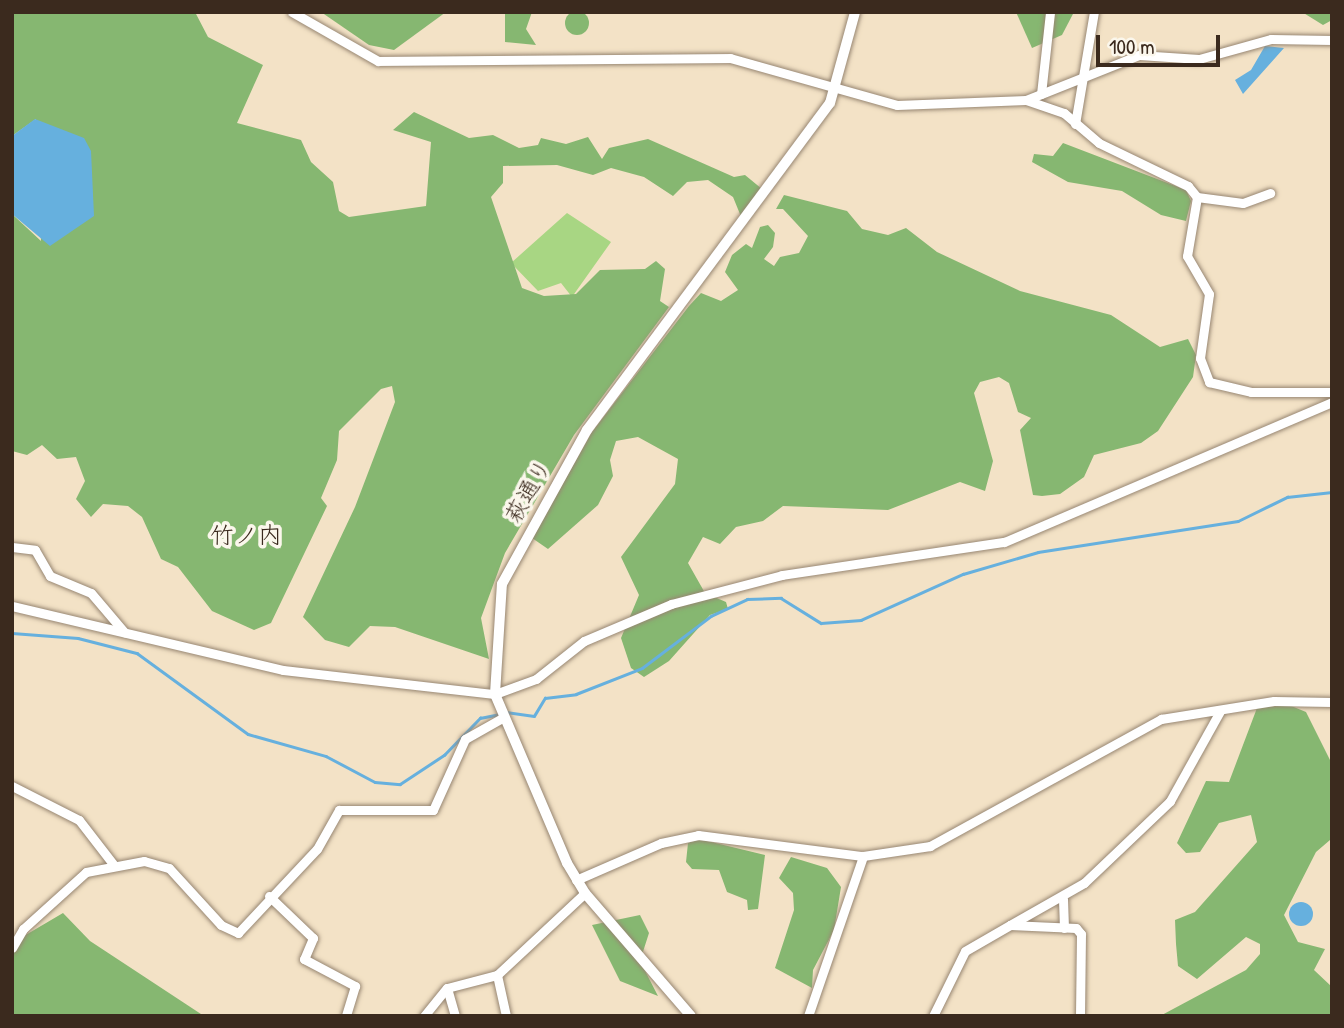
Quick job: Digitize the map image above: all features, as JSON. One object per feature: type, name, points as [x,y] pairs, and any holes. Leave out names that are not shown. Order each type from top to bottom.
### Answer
[{"type":"street","points":[[292,12],[378,61],[722,57],[897,105],[1026,100],[1139,55],[1199,59],[1271,39],[1332,40]]},
{"type":"street","name":"萩通り","points":[[691,1016],[576,880],[504,717],[495,694],[502,584],[519,547],[587,430],[838,89],[855,12]]},
{"type":"street","points":[[1041,94],[1050,12]]},
{"type":"street","points":[[1075,124],[1094,12]]},
{"type":"street","points":[[1026,100],[1064,113],[1076,112]]},
{"type":"street","points":[[1064,113],[1075,124],[1197,197],[1243,203],[1270,192]]},
{"type":"street","points":[[1197,197],[1186,244],[1209,294],[1201,372],[1216,387],[1332,392]]},
{"type":"street","points":[[12,606],[283,670],[495,694],[536,679],[584,641],[671,604],[782,576],[1003,542],[1332,402]]},
{"type":"street","points":[[12,547],[36,550],[50,576],[91,593],[125,633]]},
{"type":"street","points":[[576,880],[660,843],[698,835],[863,856],[930,846],[1134,730],[1161,719],[1274,701],[1332,702]]},
{"type":"street","points":[[933,1016],[965,951],[1063,899],[1170,801],[1220,711]]},
{"type":"street","points":[[12,948],[81,876],[113,864],[144,860],[169,868],[235,933],[317,849],[339,810],[433,810],[465,738],[504,717]]},
{"type":"street","points":[[12,786],[79,820],[113,864]]},
{"type":"street","points":[[808,1016],[863,856]]},
{"type":"street","points":[[424,1016],[447,988],[497,975],[585,893]]},
{"type":"street","points":[[269,896],[313,939],[304,959],[355,986],[346,1016]]},
{"type":"street","points":[[1063,899],[1064,928]]},
{"type":"street","points":[[1010,925],[1064,928],[1080,934],[1080,1016]]},
{"type":"street","points":[[497,975],[506,1016]]},
{"type":"street","points":[[447,988],[455,1016]]},
{"type":"green space","points":[[577,11],[585,15],[589,23],[585,31],[577,35],[569,31],[565,23],[569,15]]},
{"type":"green space","points":[[12,12],[195,12],[208,37],[263,65],[237,123],[301,140],[311,162],[333,182],[339,211],[349,217],[426,206],[431,142],[393,130],[414,112],[469,138],[493,135],[519,148],[538,145],[541,138],[566,144],[588,137],[602,159],[609,148],[648,139],[734,177],[745,175],[762,189],[742,219],[733,197],[708,180],[687,182],[673,196],[644,177],[611,168],[593,175],[557,165],[503,166],[503,183],[491,197],[522,288],[544,296],[576,294],[600,270],[645,269],[656,261],[665,269],[660,301],[669,307],[574,435],[505,553],[481,618],[489,659],[395,627],[370,626],[349,647],[325,640],[303,617],[355,507],[395,402],[392,386],[381,389],[339,431],[337,460],[321,498],[327,506],[271,623],[254,630],[212,611],[178,567],[161,559],[142,517],[128,506],[103,504],[91,517],[76,499],[85,481],[76,457],[57,459],[42,445],[27,455],[12,451],[12,214],[41,241],[36,119],[12,136]]},
{"type":"green space","points":[[321,12],[446,12],[394,50],[369,45]]},
{"type":"green space","points":[[505,12],[532,12],[526,29],[536,45],[505,42]]},
{"type":"green space","points":[[1016,12],[1074,12],[1062,35],[1032,48]]},
{"type":"green space","points":[[1302,12],[1332,12],[1332,20],[1323,25]]},
{"type":"green space","points":[[1063,143],[1186,190],[1191,201],[1186,221],[1161,215],[1122,191],[1068,182],[1032,162],[1034,154],[1053,156]]},
{"type":"green space","points":[[784,195],[847,211],[862,229],[888,235],[906,228],[937,252],[1020,291],[1111,315],[1160,347],[1188,339],[1196,355],[1193,377],[1158,431],[1141,443],[1094,455],[1084,477],[1060,494],[1042,496],[1033,495],[1020,430],[1031,418],[1018,412],[1009,383],[999,377],[980,382],[974,393],[993,461],[985,491],[960,482],[888,510],[783,506],[763,521],[736,527],[720,544],[703,537],[688,563],[705,593],[726,602],[728,609],[710,615],[669,661],[644,677],[631,668],[621,638],[639,595],[621,557],[675,484],[678,459],[638,437],[616,441],[610,460],[613,476],[598,505],[548,549],[532,538],[592,432],[689,306],[701,293],[721,301],[738,290],[725,272],[732,255],[746,244],[752,248],[760,227],[768,225],[775,233],[773,247],[764,259],[774,266],[780,257],[799,253],[808,236],[783,209],[776,209]]},
{"type":"green space","points":[[567,213],[611,242],[572,297],[561,283],[538,291],[511,263]]},
{"type":"green space","points":[[1289,705],[1306,712],[1332,764],[1330,840],[1316,852],[1284,915],[1298,942],[1325,949],[1314,970],[1332,987],[1332,1016],[1160,1016],[1246,970],[1260,954],[1260,944],[1246,937],[1197,979],[1178,966],[1176,944],[1175,920],[1195,912],[1257,842],[1251,815],[1219,823],[1200,852],[1186,853],[1177,843],[1206,781],[1229,782],[1257,708]]},
{"type":"green space","points":[[699,839],[765,855],[758,909],[748,910],[747,900],[727,892],[719,870],[692,869],[686,862],[688,843]]},
{"type":"green space","points":[[791,857],[827,868],[841,887],[834,930],[813,970],[812,988],[775,968],[794,910],[793,893],[779,878]]},
{"type":"green space","points":[[63,913],[90,941],[204,1016],[12,1016],[12,943]]},
{"type":"green space","points":[[640,915],[649,933],[640,961],[658,996],[620,981],[592,925]]},
{"type":"water","points":[[1265,46],[1284,48],[1243,94],[1235,80],[1251,70]]},
{"type":"water","points":[[35,119],[84,138],[91,151],[94,216],[50,246],[12,214],[12,136]]},
{"type":"water","points":[[1301,902],[1310,905],[1313,914],[1310,923],[1301,926],[1292,923],[1289,914],[1292,905]]},
{"type":"waterway","points":[[506,712],[534,716],[545,698],[576,694],[642,668],[711,616],[747,599],[781,598],[821,623],[861,620],[963,574],[1038,552],[1238,521],[1287,497],[1332,492]]},
{"type":"waterway","points":[[12,633],[78,638],[137,653],[248,734],[326,756],[375,782],[400,784],[444,755],[480,718],[500,714]]},
{"type":"district","name":"竹ノ内","points":[[246,535]]}]
